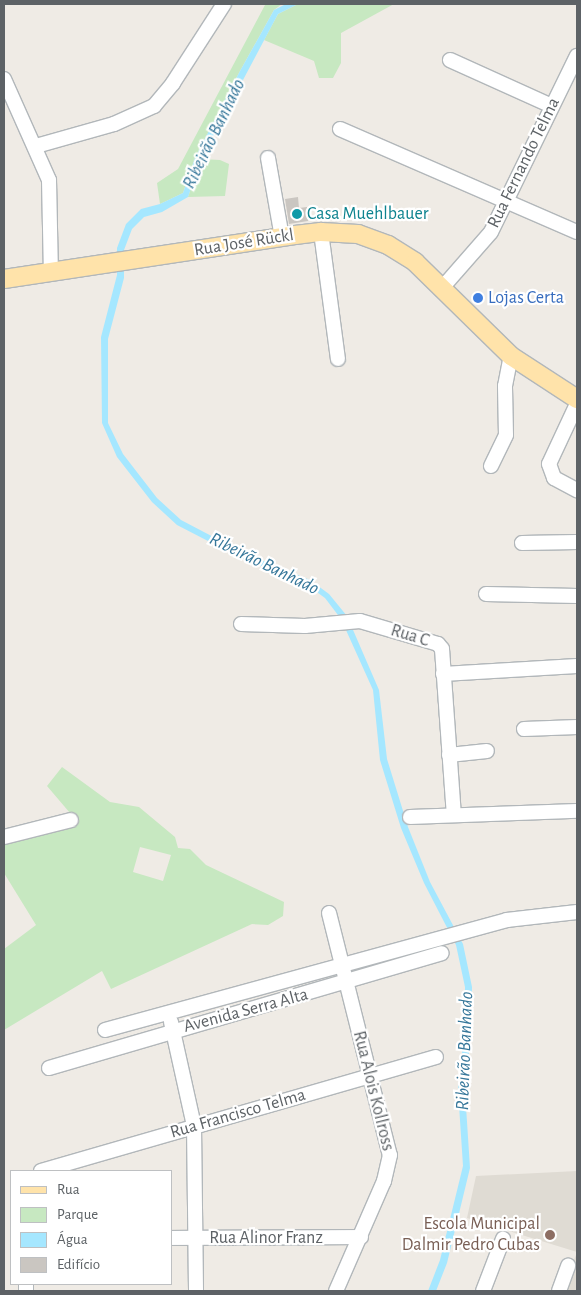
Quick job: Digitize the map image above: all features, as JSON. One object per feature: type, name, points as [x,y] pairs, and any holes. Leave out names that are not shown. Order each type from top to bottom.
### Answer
[{"type":"main road","name":"Rua José Rückl","points":[[4,279],[321,232],[358,234],[388,245],[415,262],[511,356],[577,399]]},
{"type":"street","points":[[36,146],[114,124],[154,106],[173,82],[224,4]]},
{"type":"street","name":"Rua Fernando Telma","points":[[442,288],[491,232],[577,56]]},
{"type":"street","points":[[450,60],[552,106]]},
{"type":"street","points":[[4,79],[36,146],[51,191],[51,273]]},
{"type":"street","points":[[340,129],[577,232]]},
{"type":"street","points":[[268,158],[282,237]]},
{"type":"street","points":[[321,232],[338,359]]},
{"type":"street","points":[[491,466],[506,435],[506,386],[511,356]]},
{"type":"street","points":[[577,404],[549,464],[554,478],[577,490]]},
{"type":"street","points":[[522,542],[577,542]]},
{"type":"street","points":[[486,594],[577,596]]},
{"type":"street","name":"Rua C","points":[[241,624],[304,626],[352,621],[434,642],[442,649],[454,815]]},
{"type":"street","points":[[443,674],[577,666]]},
{"type":"street","points":[[524,729],[577,727]]},
{"type":"street","points":[[449,755],[487,750]]},
{"type":"street","points":[[410,817],[577,811]]},
{"type":"street","points":[[4,837],[71,820]]},
{"type":"street","name":"Avenida Serra Alta","points":[[106,1030],[442,936],[465,932],[514,918],[577,912]]},
{"type":"street","name":"Rua Alois Kollross","points":[[329,914],[372,1076],[390,1155],[384,1181],[336,1291]]},
{"type":"street","name":"Avenida Serra Alta","points":[[49,1068],[172,1031],[346,983],[442,953]]},
{"type":"street","points":[[169,1013],[194,1126],[196,1291]]},
{"type":"street","name":"Rua Francisco Telma","points":[[44,1170],[436,1057]]},
{"type":"street","name":"Rua Alinor Franz","points":[[172,1238],[360,1237]]},
{"type":"street","points":[[483,1291],[503,1239]]},
{"type":"street","points":[[558,1291],[568,1266]]},
{"type":"shaded area","name":"Escola Municipal Dalmir Pedro Cubas","points":[[577,1171],[577,1252],[467,1218],[476,1176]]},
{"type":"shaded area","points":[[577,1252],[577,1291],[563,1291]]},
{"type":"green space","points":[[282,4],[274,10],[240,71],[195,158],[183,193],[160,204],[157,183],[178,169],[265,5]]},
{"type":"green space","points":[[298,4],[394,4],[341,33],[341,63],[333,78],[319,78],[314,61],[264,40],[278,14]]},
{"type":"green space","points":[[201,159],[220,160],[229,164],[225,196],[188,197]]},
{"type":"green space","points":[[62,767],[110,802],[139,807],[175,837],[178,848],[190,849],[206,865],[284,902],[283,916],[268,925],[252,924],[111,989],[102,971],[4,1030],[4,949],[36,925],[4,873],[4,843],[64,827],[70,813],[47,786]],"holes":[[[140,847],[171,855],[163,881],[133,872]]]},
{"type":"water","name":"Ribeirão Banhado","points":[[286,4],[298,4],[278,14],[201,159],[188,197],[162,212],[144,217],[132,229],[124,250],[124,278],[108,339],[108,423],[123,454],[157,498],[181,520],[242,552],[310,580],[329,594],[347,616],[379,690],[387,759],[408,827],[430,882],[463,944],[472,987],[471,1035],[465,1091],[470,1168],[447,1263],[436,1291],[428,1291],[440,1260],[463,1166],[458,1090],[464,1033],[465,987],[456,945],[424,883],[401,828],[380,760],[373,690],[341,619],[325,598],[307,585],[239,557],[177,525],[152,502],[117,457],[102,423],[101,337],[117,275],[117,248],[126,224],[141,209],[160,204],[183,193],[195,158],[240,71],[274,10]]},
{"type":"building","name":"Casa Muehlbauer","points":[[298,197],[299,208],[307,207],[308,221],[289,224],[285,199]]},
{"type":"place","name":"Casa Muehlbauer","points":[[297,214]]},
{"type":"place","name":"Lojas Certa","points":[[478,298]]},
{"type":"place","name":"Escola Municipal Dalmir Pedro Cubas","points":[[550,1235]]}]
